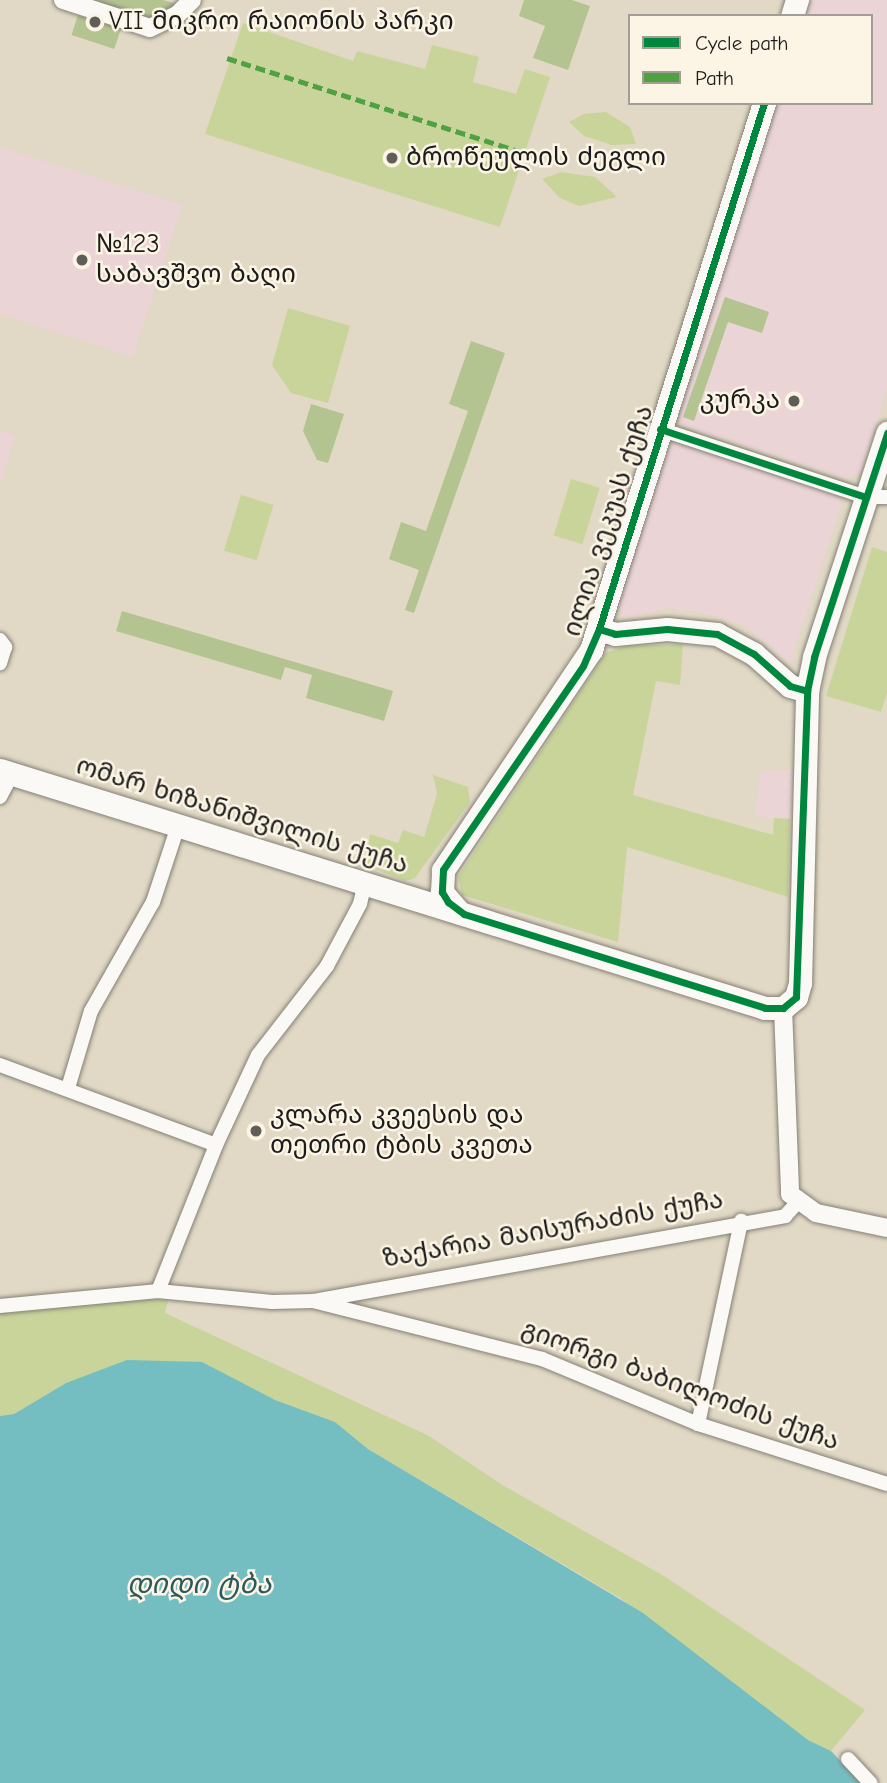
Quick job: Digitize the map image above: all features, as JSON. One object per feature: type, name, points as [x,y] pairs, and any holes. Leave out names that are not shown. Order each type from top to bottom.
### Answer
[{"type":"main road","name":"ილია ვეკუას ქუჩა","points":[[402,895],[421,890],[443,870],[583,666],[599,629],[763,105]]},
{"type":"main road","points":[[783,1008],[796,997],[800,983],[807,691],[876,497],[887,433]]},
{"type":"main road","points":[[599,629],[615,634],[667,628],[716,634],[754,654],[790,686],[807,691]]},
{"type":"main road","name":"ომარ ხიზანიშვილის ქუჩა","points":[[6,772],[765,1008],[783,1008]]},
{"type":"main road","points":[[443,870],[442,892],[461,913]]},
{"type":"street","points":[[63,0],[150,28],[177,15],[191,0]]},
{"type":"street","points":[[660,429],[876,497]]},
{"type":"street","points":[[0,640],[5,647],[0,663]]},
{"type":"street","points":[[0,797],[6,772]]},
{"type":"street","points":[[68,1088],[92,1012],[153,902],[178,826]]},
{"type":"street","points":[[158,1291],[216,1145],[258,1055],[327,966],[360,904],[365,882]]},
{"type":"street","points":[[783,1008],[785,1153],[790,1194],[797,1203],[816,1213],[887,1228]]},
{"type":"street","points":[[0,1065],[216,1145]]},
{"type":"street","name":"ზაქარია მაისურაძის ქუჩა","points":[[313,1301],[785,1216],[797,1203]]},
{"type":"street","points":[[698,1424],[741,1222]]},
{"type":"street","name":"გიორგი ბაბილოძის ქუჩა","points":[[0,1306],[158,1291],[272,1302],[313,1301],[542,1359],[698,1424],[887,1484]]},
{"type":"street","points":[[848,1759],[870,1783]]},
{"type":"shaded area","points":[[808,0],[887,0],[887,389],[861,473],[847,479],[684,426],[675,418],[774,105],[873,105],[873,14],[804,14]]},
{"type":"shaded area","name":"№123 საბავშვო ბაღი","points":[[0,147],[182,205],[133,357],[0,314]]},
{"type":"shaded area","points":[[0,430],[15,435],[0,486]]},
{"type":"shaded area","points":[[678,440],[840,495],[841,505],[790,664],[744,625],[700,612],[669,608],[623,618],[618,606],[668,444]]},
{"type":"shaded area","points":[[794,770],[790,819],[754,816],[761,771]]},
{"type":"green space","points":[[91,0],[163,0],[177,4],[154,20]]},
{"type":"green space","points":[[524,0],[572,0],[590,6],[568,70],[533,58],[545,26],[519,16]]},
{"type":"green space","points":[[78,15],[121,29],[114,49],[72,35]]},
{"type":"green space","points":[[243,23],[353,61],[357,51],[425,69],[432,45],[479,57],[473,82],[516,94],[525,69],[550,77],[500,227],[205,134]]},
{"type":"green space","points":[[606,112],[630,127],[636,144],[612,145],[584,136],[569,122],[584,114]]},
{"type":"green space","points":[[561,172],[595,177],[617,197],[579,206],[560,198],[542,179]]},
{"type":"green space","points":[[725,297],[769,312],[762,333],[728,322],[694,421],[683,417]]},
{"type":"green space","points":[[288,308],[350,326],[328,403],[291,393],[272,365]]},
{"type":"green space","points":[[471,341],[505,353],[414,613],[405,610],[419,570],[389,559],[401,522],[426,531],[468,411],[449,404]]},
{"type":"green space","points":[[311,404],[344,414],[328,463],[317,460],[303,431]]},
{"type":"green space","points":[[571,479],[600,488],[582,544],[554,535]]},
{"type":"green space","points":[[241,495],[274,505],[257,560],[224,550]]},
{"type":"green space","points":[[872,547],[887,552],[887,693],[881,712],[826,696]]},
{"type":"green space","points":[[122,611],[393,691],[384,721],[306,698],[312,675],[285,667],[281,680],[116,631]]},
{"type":"green space","points":[[683,644],[680,685],[656,681],[633,795],[773,835],[774,818],[790,819],[788,897],[627,847],[618,942],[462,895],[458,877],[606,653],[625,646]]},
{"type":"green space","points":[[433,775],[468,787],[470,802],[415,878],[405,881],[365,865],[370,834],[398,843],[403,830],[424,837],[437,794]]},
{"type":"green space","points":[[169,1297],[165,1313],[429,1436],[504,1486],[664,1576],[865,1710],[831,1751],[808,1740],[620,1598],[368,1449],[335,1422],[275,1400],[66,1383],[14,1414],[0,1416],[0,1312]]},
{"type":"water","name":"დიდი ტბა","points":[[127,1360],[202,1362],[275,1400],[335,1422],[368,1449],[643,1613],[808,1740],[831,1751],[861,1783],[0,1783],[0,1416],[14,1414],[66,1383]]},
{"type":"marked path","points":[[227,58],[535,156]]},
{"type":"cycle path","points":[[763,105],[599,629],[583,666],[443,870],[442,892],[448,902],[464,914],[765,1008],[783,1008],[796,997],[807,691],[814,657],[887,433]]},
{"type":"cycle path","points":[[660,429],[866,497]]},
{"type":"cycle path","points":[[599,629],[615,634],[667,629],[717,634],[754,654],[790,686],[807,691]]},
{"type":"place","name":"VII მიკრო რაიონის პარკი","points":[[95,22]]},
{"type":"place","name":"ბროწეულის ძეგლი","points":[[392,158]]},
{"type":"place","name":"№123 საბავშვო ბაღი","points":[[82,260]]},
{"type":"place","name":"კურკა","points":[[794,401]]},
{"type":"place","name":"კლარა კვეესის და თეთრი ტბის კვეთა","points":[[256,1131]]}]
